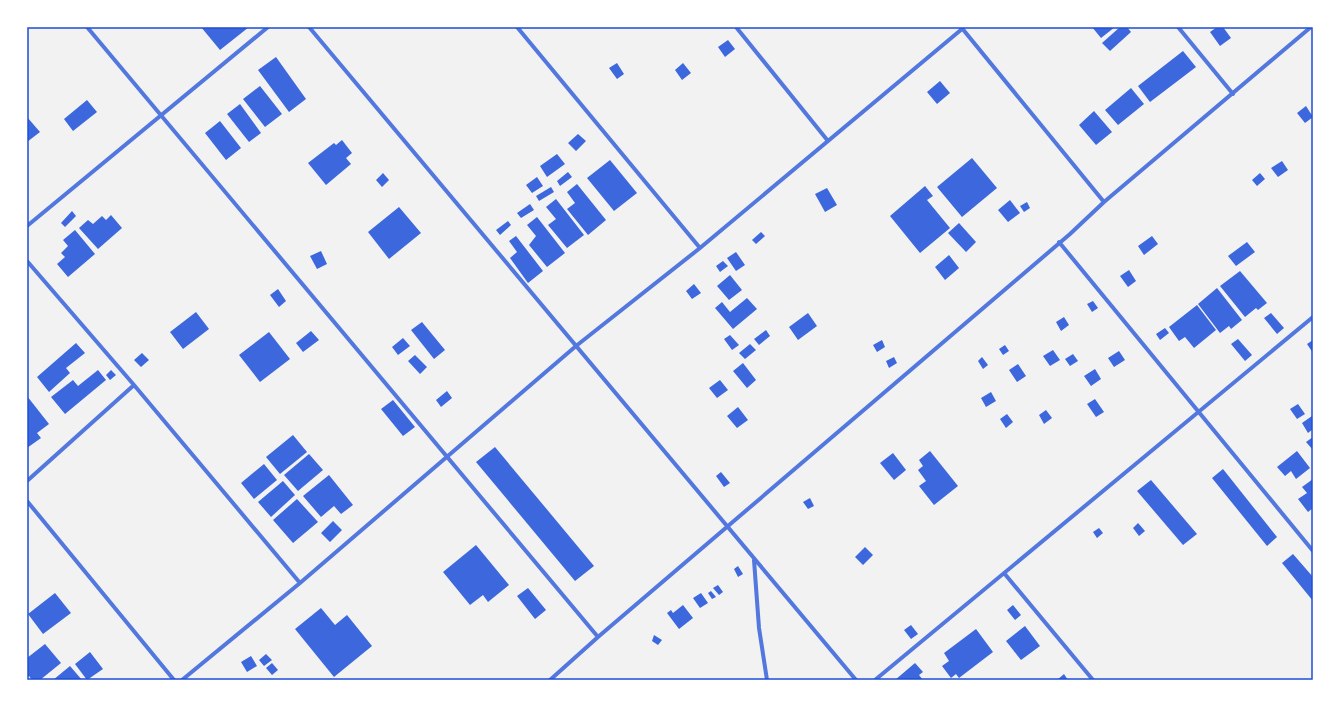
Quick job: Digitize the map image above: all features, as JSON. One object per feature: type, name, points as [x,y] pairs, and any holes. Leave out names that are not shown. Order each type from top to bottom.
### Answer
[{"type":"street","points":[[87,27],[598,637]]},
{"type":"street","points":[[27,226],[268,27]]},
{"type":"street","points":[[309,27],[856,680]]},
{"type":"street","points":[[516,27],[700,248]]},
{"type":"street","points":[[736,27],[828,141]]},
{"type":"street","points":[[1178,27],[1233,94]]},
{"type":"street","points":[[550,680],[727,526],[1070,234],[1104,202],[1311,27]]},
{"type":"street","points":[[182,680],[300,583],[576,346],[700,248],[962,28],[1104,202]]},
{"type":"street","points":[[1059,242],[1313,551]]},
{"type":"street","points":[[27,261],[134,385],[300,583]]},
{"type":"street","points":[[875,680],[1313,317]]},
{"type":"street","points":[[27,481],[134,385]]},
{"type":"street","points":[[27,501],[174,680]]},
{"type":"street","points":[[754,559],[759,628],[767,680]]},
{"type":"street","points":[[1004,573],[1093,680]]},
{"type":"building","points":[[201,27],[249,27],[220,50]]},
{"type":"building","points":[[1092,27],[1115,27],[1101,38]]},
{"type":"building","points":[[1120,27],[1127,27],[1131,32],[1110,51],[1102,43]]},
{"type":"building","points":[[1217,27],[1223,27],[1231,38],[1220,46],[1210,32]]},
{"type":"building","points":[[728,40],[735,49],[725,57],[718,47]]},
{"type":"building","points":[[1183,51],[1196,67],[1150,102],[1138,86]]},
{"type":"building","points":[[276,57],[306,99],[289,112],[258,70]]},
{"type":"building","points":[[617,63],[624,74],[617,79],[609,68]]},
{"type":"building","points":[[683,63],[691,73],[682,80],[675,70]]},
{"type":"building","points":[[940,81],[950,93],[937,104],[927,92]]},
{"type":"building","points":[[260,86],[282,114],[265,127],[243,99]]},
{"type":"building","points":[[1131,88],[1144,104],[1118,125],[1105,110]]},
{"type":"building","points":[[87,100],[97,112],[73,131],[64,119]]},
{"type":"building","points":[[240,104],[261,133],[249,142],[227,114]]},
{"type":"building","points":[[1306,106],[1313,117],[1305,123],[1297,113]]},
{"type":"building","points":[[1094,111],[1112,132],[1096,145],[1079,125]]},
{"type":"building","points":[[27,117],[40,132],[27,142]]},
{"type":"building","points":[[220,121],[241,148],[226,160],[205,133]]},
{"type":"building","points":[[578,134],[586,141],[576,151],[568,143]]},
{"type":"building","points":[[342,140],[352,153],[346,158],[351,164],[326,185],[308,163],[334,143],[336,145]]},
{"type":"building","points":[[557,154],[565,164],[547,177],[540,166]]},
{"type":"building","points":[[972,158],[997,188],[962,217],[937,187]]},
{"type":"building","points":[[610,160],[637,193],[614,211],[587,178]]},
{"type":"building","points":[[1282,161],[1288,170],[1278,177],[1271,168]]},
{"type":"building","points":[[568,172],[572,177],[560,186],[557,181]]},
{"type":"building","points":[[383,173],[389,180],[382,187],[376,180]]},
{"type":"building","points":[[1260,173],[1265,179],[1257,186],[1252,180]]},
{"type":"building","points":[[537,177],[543,186],[532,193],[526,185]]},
{"type":"building","points":[[577,184],[606,220],[588,235],[567,209],[575,203],[567,192]]},
{"type":"building","points":[[925,186],[933,196],[927,200],[950,228],[920,253],[890,216]]},
{"type":"building","points":[[551,187],[554,192],[539,201],[536,196]]},
{"type":"building","points":[[827,188],[837,205],[825,212],[815,194]]},
{"type":"building","points":[[556,199],[584,235],[567,248],[548,225],[556,219],[546,207]]},
{"type":"building","points":[[1010,200],[1020,213],[1008,222],[998,210]]},
{"type":"building","points":[[1027,202],[1030,208],[1024,212],[1020,206]]},
{"type":"building","points":[[530,204],[534,210],[521,218],[517,213]]},
{"type":"building","points":[[399,207],[421,233],[389,259],[368,232]]},
{"type":"building","points":[[72,211],[76,216],[65,227],[61,223]]},
{"type":"building","points":[[111,215],[122,228],[98,249],[79,228],[88,220],[93,224],[102,216],[106,220]]},
{"type":"building","points":[[537,217],[565,253],[547,267],[529,245],[536,236],[527,225]]},
{"type":"building","points":[[508,221],[511,225],[500,235],[496,230]]},
{"type":"building","points":[[959,223],[976,242],[966,252],[948,233]]},
{"type":"building","points":[[75,230],[95,254],[68,277],[57,264],[65,257],[61,253],[68,246],[63,240]]},
{"type":"building","points":[[761,232],[765,236],[756,244],[752,240]]},
{"type":"building","points":[[516,236],[543,271],[528,283],[510,258],[517,252],[509,241]]},
{"type":"building","points":[[1152,236],[1158,244],[1144,255],[1138,246]]},
{"type":"building","points":[[1247,242],[1255,252],[1236,266],[1228,256]]},
{"type":"building","points":[[321,251],[327,264],[317,269],[310,256]]},
{"type":"building","points":[[736,252],[745,265],[736,271],[727,258]]},
{"type":"building","points":[[949,255],[959,268],[945,280],[935,267]]},
{"type":"building","points":[[723,261],[728,266],[720,272],[716,266]]},
{"type":"building","points":[[1129,270],[1136,281],[1128,287],[1120,276]]},
{"type":"building","points":[[1240,271],[1267,303],[1258,310],[1256,308],[1245,317],[1220,286]]},
{"type":"building","points":[[730,275],[742,290],[729,300],[717,286]]},
{"type":"building","points":[[694,284],[701,293],[692,299],[686,291]]},
{"type":"building","points":[[1217,288],[1242,320],[1231,329],[1229,326],[1220,333],[1198,304]]},
{"type":"building","points":[[278,289],[286,301],[279,307],[270,295]]},
{"type":"building","points":[[747,298],[757,309],[733,329],[715,308],[722,302],[730,312]]},
{"type":"building","points":[[1093,301],[1098,308],[1092,312],[1087,304]]},
{"type":"building","points":[[1197,305],[1216,330],[1194,348],[1185,337],[1179,341],[1169,327]]},
{"type":"building","points":[[196,312],[209,329],[183,349],[170,332]]},
{"type":"building","points":[[808,313],[817,326],[798,340],[789,327]]},
{"type":"building","points":[[1271,313],[1284,328],[1277,334],[1264,318]]},
{"type":"building","points":[[1064,317],[1069,325],[1061,331],[1056,322]]},
{"type":"building","points":[[422,322],[445,350],[434,359],[411,330]]},
{"type":"building","points":[[1165,328],[1169,333],[1160,340],[1156,334]]},
{"type":"building","points":[[766,330],[770,336],[759,345],[754,339]]},
{"type":"building","points":[[311,331],[319,340],[303,352],[296,343]]},
{"type":"building","points":[[269,332],[290,359],[260,382],[239,355]]},
{"type":"building","points":[[730,335],[739,345],[732,350],[724,339]]},
{"type":"building","points":[[403,338],[410,346],[398,355],[392,347]]},
{"type":"building","points":[[1238,339],[1252,355],[1245,361],[1231,344]]},
{"type":"building","points":[[882,340],[885,347],[877,352],[873,345]]},
{"type":"building","points":[[1313,340],[1313,353],[1307,344]]},
{"type":"building","points":[[76,343],[85,353],[66,368],[70,373],[49,392],[37,377]]},
{"type":"building","points":[[750,344],[756,350],[745,359],[739,353]]},
{"type":"building","points":[[1005,345],[1009,351],[1003,355],[999,349]]},
{"type":"building","points":[[1053,350],[1060,360],[1050,366],[1043,356]]},
{"type":"building","points":[[1119,351],[1125,360],[1114,367],[1108,358]]},
{"type":"building","points":[[142,353],[149,360],[141,367],[134,360]]},
{"type":"building","points":[[1073,354],[1078,361],[1070,366],[1065,359]]},
{"type":"building","points":[[415,355],[427,367],[420,374],[408,361]]},
{"type":"building","points":[[894,357],[897,363],[889,368],[886,361]]},
{"type":"building","points":[[982,357],[988,365],[983,369],[978,361]]},
{"type":"building","points":[[743,363],[756,380],[747,388],[733,371]]},
{"type":"building","points":[[1018,364],[1026,376],[1017,382],[1009,370]]},
{"type":"building","points":[[1095,369],[1101,379],[1091,386],[1084,376]]},
{"type":"building","points":[[98,370],[106,380],[65,414],[51,397],[73,380],[78,386]]},
{"type":"building","points":[[111,370],[116,375],[110,380],[106,375]]},
{"type":"building","points":[[720,380],[728,390],[717,398],[709,388]]},
{"type":"building","points":[[447,391],[452,398],[441,407],[436,400]]},
{"type":"building","points":[[991,392],[996,401],[986,407],[981,398]]},
{"type":"building","points":[[27,396],[49,424],[37,433],[41,438],[27,448]]},
{"type":"building","points":[[1095,399],[1104,412],[1096,417],[1087,404]]},
{"type":"building","points":[[393,400],[415,427],[403,436],[381,409]]},
{"type":"building","points":[[1298,404],[1305,414],[1297,419],[1290,409]]},
{"type":"building","points":[[738,407],[748,420],[737,428],[727,416]]},
{"type":"building","points":[[1046,410],[1052,418],[1044,424],[1039,415]]},
{"type":"building","points":[[1007,414],[1013,422],[1006,428],[1000,419]]},
{"type":"building","points":[[1312,416],[1313,429],[1308,433],[1302,423]]},
{"type":"building","points":[[293,435],[307,452],[280,474],[266,457]]},
{"type":"building","points":[[1313,437],[1313,450],[1306,442]]},
{"type":"building","points":[[495,447],[594,566],[575,581],[476,462]]},
{"type":"building","points":[[930,451],[958,486],[934,505],[919,486],[926,481],[918,470],[923,466],[919,460]]},
{"type":"building","points":[[1297,451],[1310,468],[1296,479],[1291,471],[1285,476],[1277,467]]},
{"type":"building","points":[[893,453],[906,470],[894,480],[880,463]]},
{"type":"building","points":[[309,454],[323,470],[298,491],[284,475]]},
{"type":"building","points":[[264,464],[277,480],[254,499],[241,483]]},
{"type":"building","points":[[1223,469],[1277,537],[1267,546],[1212,478]]},
{"type":"building","points":[[721,472],[730,483],[724,487],[716,476]]},
{"type":"building","points":[[329,475],[353,505],[341,514],[334,506],[321,517],[303,496]]},
{"type":"building","points":[[1313,479],[1313,508],[1308,512],[1298,499],[1307,493],[1302,487]]},
{"type":"building","points":[[1151,480],[1197,534],[1183,545],[1137,491]]},
{"type":"building","points":[[283,481],[295,495],[271,517],[258,502]]},
{"type":"building","points":[[810,498],[814,506],[808,509],[803,502]]},
{"type":"building","points":[[297,499],[318,522],[293,543],[273,520]]},
{"type":"building","points":[[333,521],[342,530],[330,542],[321,533]]},
{"type":"building","points":[[1138,523],[1145,531],[1139,536],[1133,528]]},
{"type":"building","points":[[1099,528],[1103,533],[1097,538],[1093,532]]},
{"type":"building","points":[[476,545],[509,585],[488,602],[483,595],[470,605],[443,572]]},
{"type":"building","points":[[865,547],[873,555],[863,565],[855,557]]},
{"type":"building","points":[[1293,554],[1313,577],[1313,601],[1282,563]]},
{"type":"building","points":[[738,566],[743,574],[738,577],[734,569]]},
{"type":"building","points":[[718,585],[723,592],[719,595],[713,588]]},
{"type":"building","points":[[528,588],[546,610],[535,619],[517,596]]},
{"type":"building","points":[[711,591],[716,597],[712,599],[708,593]]},
{"type":"building","points":[[55,593],[71,613],[43,634],[28,614]]},
{"type":"building","points":[[701,593],[708,603],[700,608],[693,598]]},
{"type":"building","points":[[683,605],[693,618],[679,629],[667,613],[671,610],[673,613]]},
{"type":"building","points":[[1013,605],[1021,615],[1015,620],[1007,610]]},
{"type":"building","points":[[321,608],[335,625],[347,615],[372,646],[334,677],[295,629]]},
{"type":"building","points":[[911,625],[918,634],[911,639],[904,630]]},
{"type":"building","points":[[1025,626],[1040,646],[1021,660],[1006,641]]},
{"type":"building","points":[[976,629],[993,652],[959,678],[956,674],[951,678],[942,666],[949,661],[944,653]]},
{"type":"building","points":[[654,635],[662,640],[658,645],[652,641]]},
{"type":"building","points":[[45,644],[61,663],[40,680],[32,680],[29,676],[27,677],[27,658]]},
{"type":"building","points":[[90,652],[103,669],[87,680],[75,664]]},
{"type":"building","points":[[266,654],[272,660],[264,666],[259,660]]},
{"type":"building","points":[[251,656],[257,666],[247,672],[241,662]]},
{"type":"building","points":[[272,663],[278,670],[272,675],[266,668]]},
{"type":"building","points":[[915,663],[923,672],[919,675],[923,680],[895,680]]},
{"type":"building","points":[[70,666],[82,680],[53,680]]},
{"type":"building","points":[[1064,674],[1068,680],[1057,680]]}]
